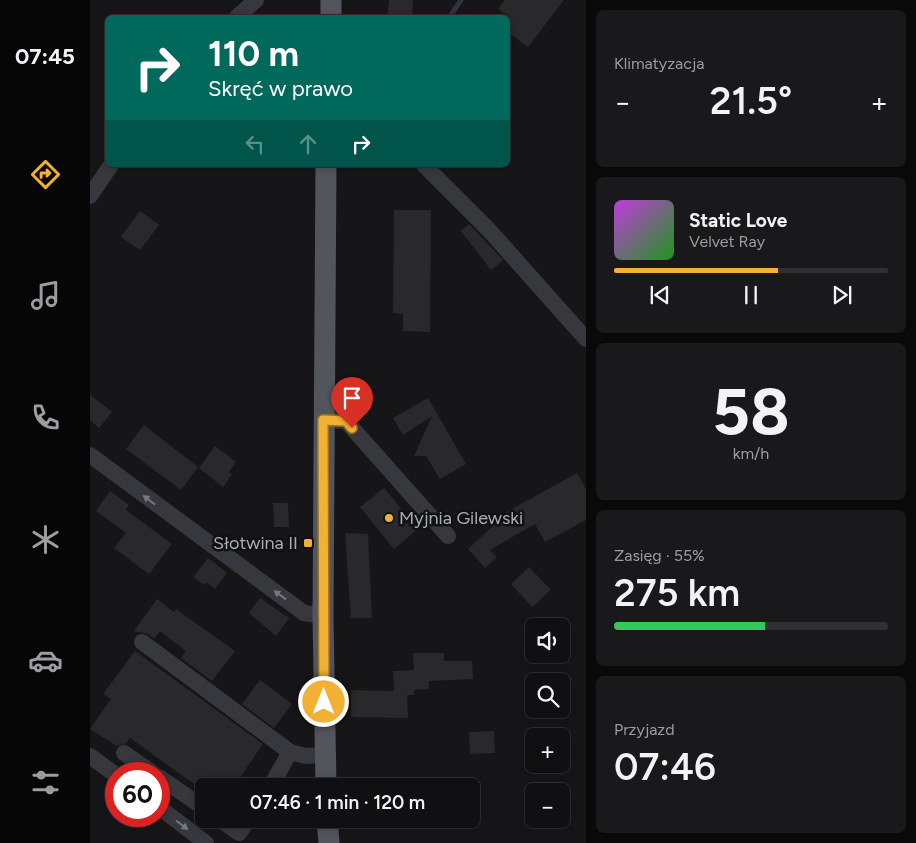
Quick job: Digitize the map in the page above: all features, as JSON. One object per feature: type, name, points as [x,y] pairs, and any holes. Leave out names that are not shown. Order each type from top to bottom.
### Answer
[{"type":"main road","points":[[331,0],[331,15]]},
{"type":"main road","points":[[325,778],[323,420],[326,167]]},
{"type":"main road","points":[[328,828],[329,843]]},
{"type":"street","points":[[239,15],[256,0]]},
{"type":"street","points":[[90,196],[110,167]]},
{"type":"street","points":[[426,167],[489,230],[586,339]]},
{"type":"street","points":[[323,420],[346,421],[448,536]]},
{"type":"street","points":[[90,455],[304,612],[323,616]]},
{"type":"street","points":[[142,642],[290,752],[306,756],[324,755]]},
{"type":"street","points":[[275,778],[290,752]]},
{"type":"street","points":[[124,753],[137,762]]},
{"type":"street","points":[[90,756],[105,768]]},
{"type":"street","points":[[170,785],[195,802]]},
{"type":"street","points":[[170,815],[206,843]]},
{"type":"street","points":[[232,828],[239,833],[243,828]]},
{"type":"building","points":[[389,0],[413,0],[412,15],[387,15]]},
{"type":"building","points":[[505,0],[564,0],[528,47],[510,34],[510,15],[507,15],[498,9]]},
{"type":"building","points":[[394,210],[431,210],[430,332],[403,331],[403,314],[393,313]]},
{"type":"building","points":[[140,211],[159,225],[140,250],[121,237]]},
{"type":"building","points":[[469,224],[503,260],[491,270],[461,231]]},
{"type":"building","points":[[90,395],[112,412],[99,428],[90,420]]},
{"type":"building","points":[[428,398],[466,464],[440,479],[426,456],[414,456],[432,416],[403,435],[393,418]]},
{"type":"building","points":[[144,425],[198,467],[181,490],[126,449]]},
{"type":"building","points":[[215,446],[236,462],[229,472],[232,474],[223,487],[199,468]]},
{"type":"building","points":[[577,473],[586,489],[586,520],[545,542],[535,524],[490,550],[497,557],[485,568],[468,549],[494,525],[492,520]]},
{"type":"building","name":"Myjnia Gilewski","points":[[384,488],[418,529],[394,549],[360,507]]},
{"type":"building","points":[[110,491],[129,505],[126,510],[172,544],[149,574],[114,548],[126,533],[96,511]]},
{"type":"building","points":[[273,503],[288,503],[289,527],[274,527]]},
{"type":"building","points":[[345,533],[368,534],[372,618],[351,618]]},
{"type":"building","points":[[208,558],[227,573],[215,589],[207,582],[204,585],[193,577]]},
{"type":"building","points":[[529,567],[551,590],[532,607],[511,584]]},
{"type":"building","points":[[260,598],[289,618],[276,636],[249,613]]},
{"type":"building","points":[[157,599],[174,612],[176,609],[235,651],[212,681],[181,658],[186,651],[160,631],[154,639],[148,634],[134,631]]},
{"type":"building","points":[[135,651],[263,744],[240,778],[195,778],[195,785],[170,767],[170,762],[164,762],[130,738],[126,743],[117,746],[90,729],[111,699],[103,694]]},
{"type":"building","points":[[413,653],[444,653],[444,661],[472,661],[473,679],[429,681],[429,689],[414,690],[414,695],[407,695],[408,718],[351,717],[351,690],[394,691],[393,671],[414,670]]},
{"type":"building","points":[[260,680],[292,704],[274,728],[242,704]]},
{"type":"building","points":[[494,731],[495,753],[470,754],[469,732]]},
{"type":"waterway","points":[[451,15],[461,0]]},
{"type":"place","name":"Myjnia Gilewski","points":[[389,518]]},
{"type":"place","name":"Słotwina II","points":[[308,543]]},
{"type":"route","points":[[324,702],[323,420],[346,421],[352,428]]}]
